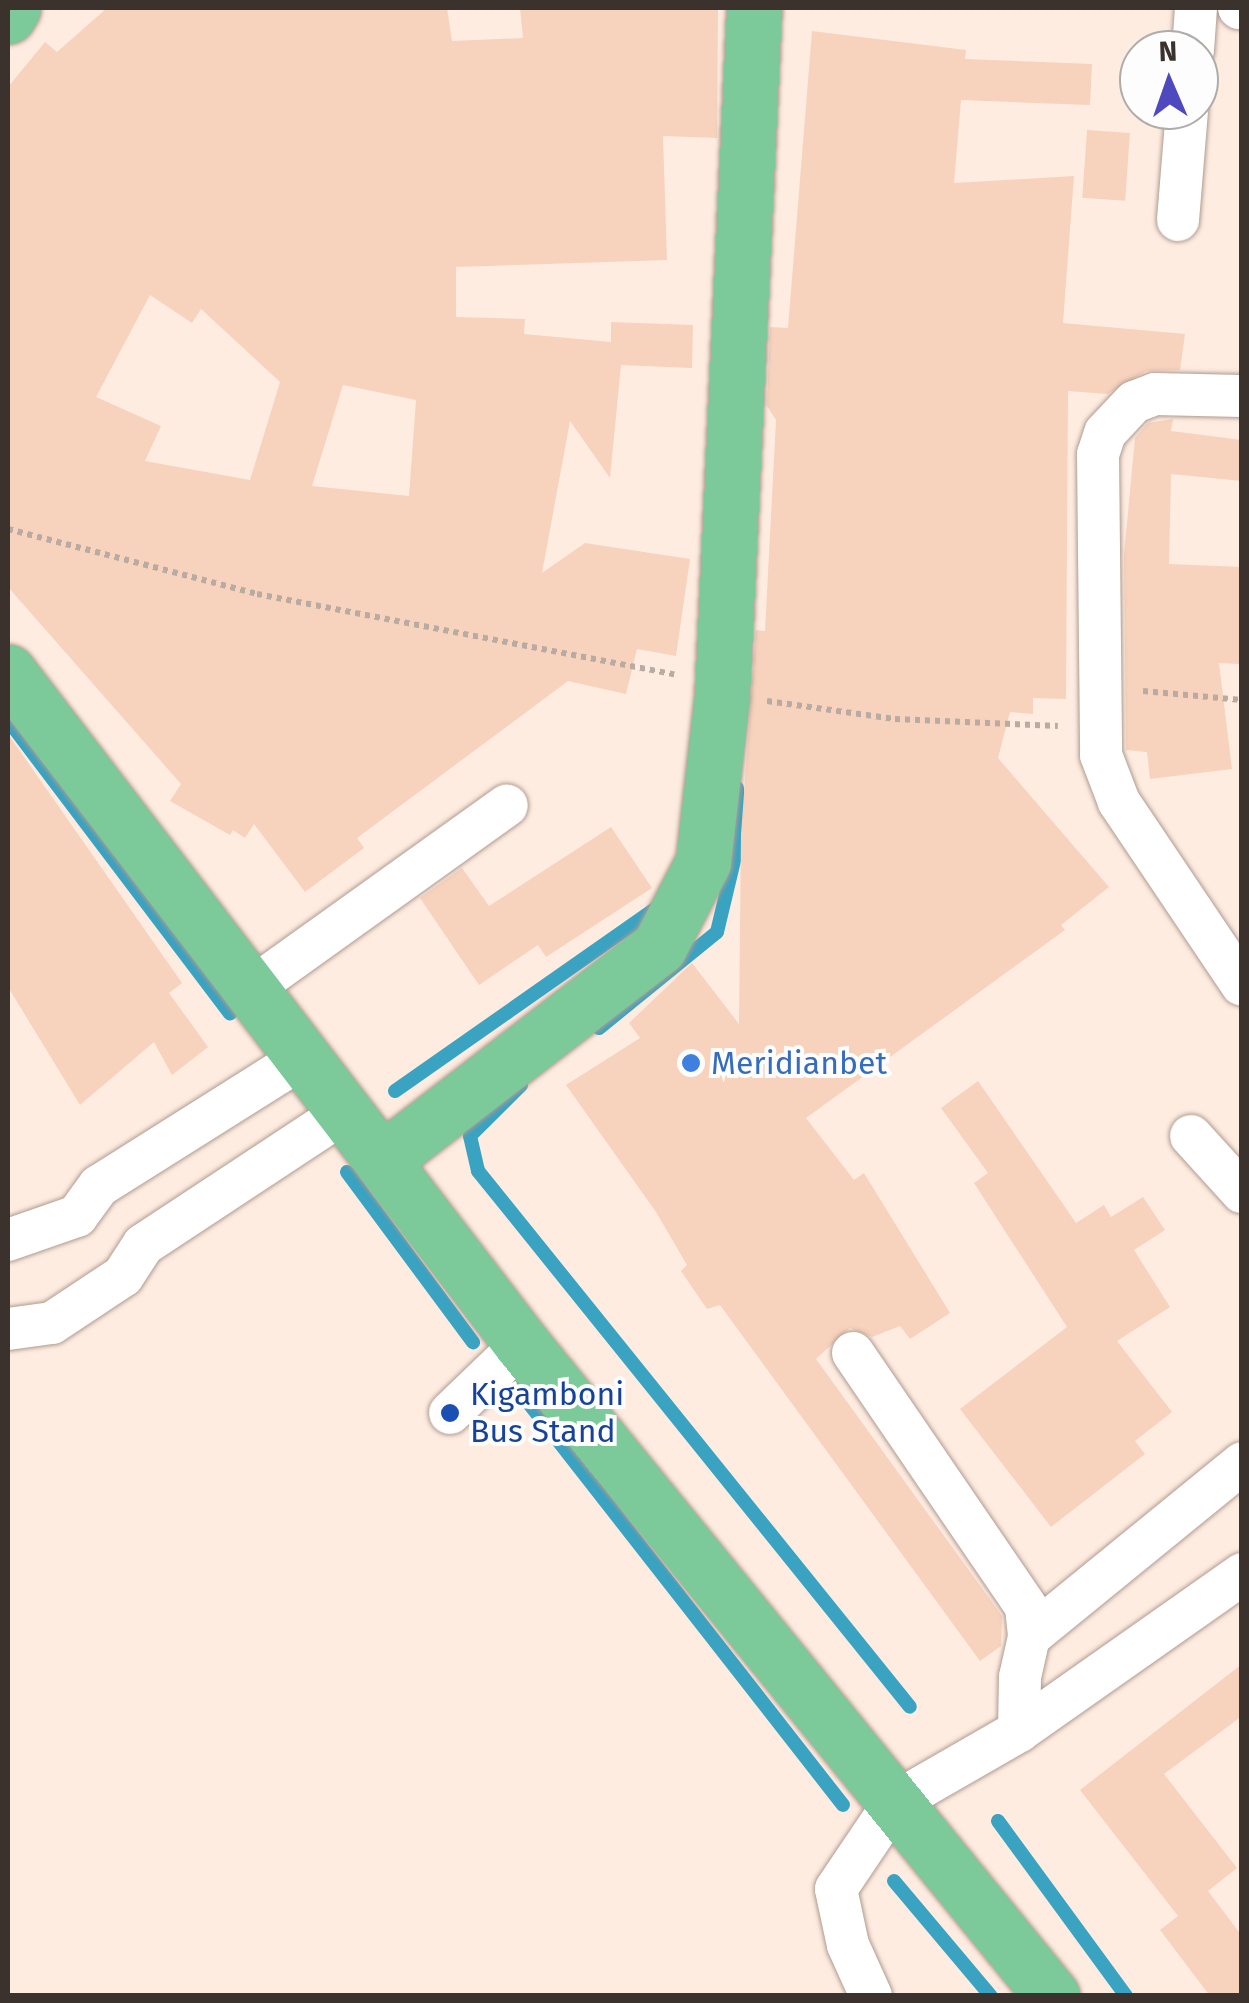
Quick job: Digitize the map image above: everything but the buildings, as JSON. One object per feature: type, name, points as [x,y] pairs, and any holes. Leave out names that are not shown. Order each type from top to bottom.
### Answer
[{"type":"main road","points":[[8,16],[13,8]]},
{"type":"main road","points":[[385,1158],[660,946],[704,862],[722,695],[754,8]]},
{"type":"main road","points":[[8,672],[301,1059],[385,1158],[522,1344],[1052,1996]]},
{"type":"street","points":[[1178,220],[1185,130]]},
{"type":"street","points":[[1242,396],[1155,394],[1117,414],[1104,432],[1098,454],[1101,755],[1119,802],[1242,986]]},
{"type":"street","points":[[249,990],[507,805]]},
{"type":"street","points":[[8,1240],[77,1216],[98,1186],[301,1059]]},
{"type":"street","points":[[8,1329],[52,1322],[123,1276],[143,1245],[346,1112]]},
{"type":"street","points":[[1192,1136],[1242,1192]]},
{"type":"street","points":[[450,1413],[522,1344]]},
{"type":"street","points":[[853,1353],[1026,1607],[1030,1637],[1020,1677],[1019,1731]]},
{"type":"street","points":[[1030,1637],[1242,1462]]},
{"type":"street","points":[[872,1996],[848,1945],[836,1889],[894,1803],[1019,1731],[1242,1574]]},
{"type":"path","points":[[8,529],[258,594],[454,636],[516,639],[662,669],[722,695],[896,719],[1100,709],[1196,691],[1242,700]]},
{"type":"waterway","points":[[8,720],[230,1014]]},
{"type":"waterway","points":[[599,1028],[717,932],[737,848],[737,788]]},
{"type":"waterway","points":[[395,1091],[656,908]]},
{"type":"waterway","points":[[521,1085],[470,1136],[478,1171],[910,1707]]},
{"type":"waterway","points":[[347,1172],[473,1342]]},
{"type":"waterway","points":[[506,1374],[843,1805]]},
{"type":"waterway","points":[[998,1821],[1126,1996]]},
{"type":"waterway","points":[[894,1881],[991,1996]]},
{"type":"place","name":"Meridianbet","points":[[691,1063]]},
{"type":"place","name":"Kigamboni Bus Stand","points":[[450,1413]]}]
